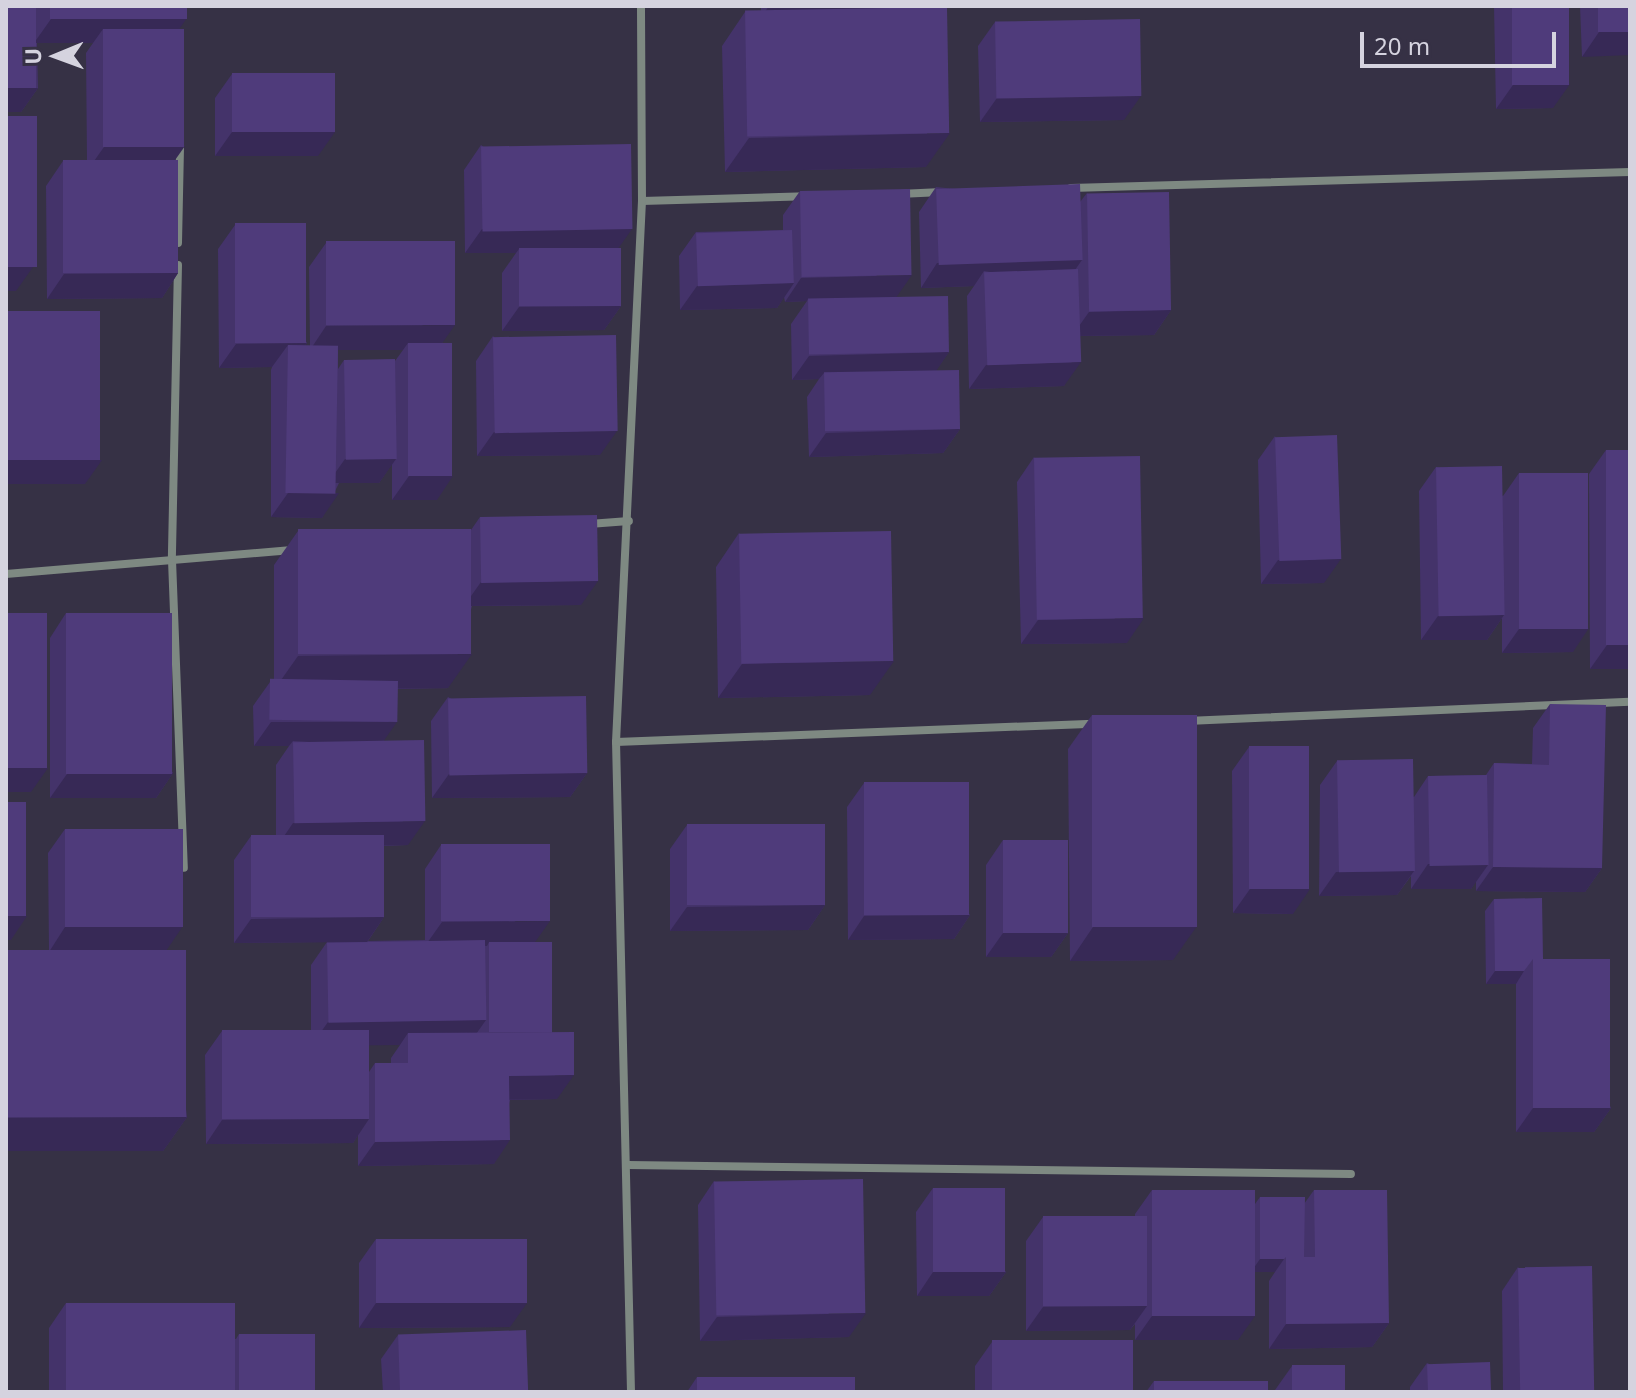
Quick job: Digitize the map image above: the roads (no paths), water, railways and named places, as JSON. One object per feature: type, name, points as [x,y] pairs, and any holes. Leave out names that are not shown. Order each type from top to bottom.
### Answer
[{"type":"street","points":[[631,1392],[616,742],[642,201],[641,6]]},
{"type":"street","points":[[180,138],[172,560],[184,868]]},
{"type":"street","points":[[1056,189],[1630,172]]},
{"type":"street","points":[[881,194],[961,192]]},
{"type":"street","points":[[642,201],[817,196]]},
{"type":"street","points":[[582,525],[629,521]]},
{"type":"street","points":[[6,574],[314,548]]},
{"type":"street","points":[[1174,721],[1630,702]]},
{"type":"street","points":[[616,742],[1110,724]]},
{"type":"street","points":[[628,1165],[1351,1174]]}]
